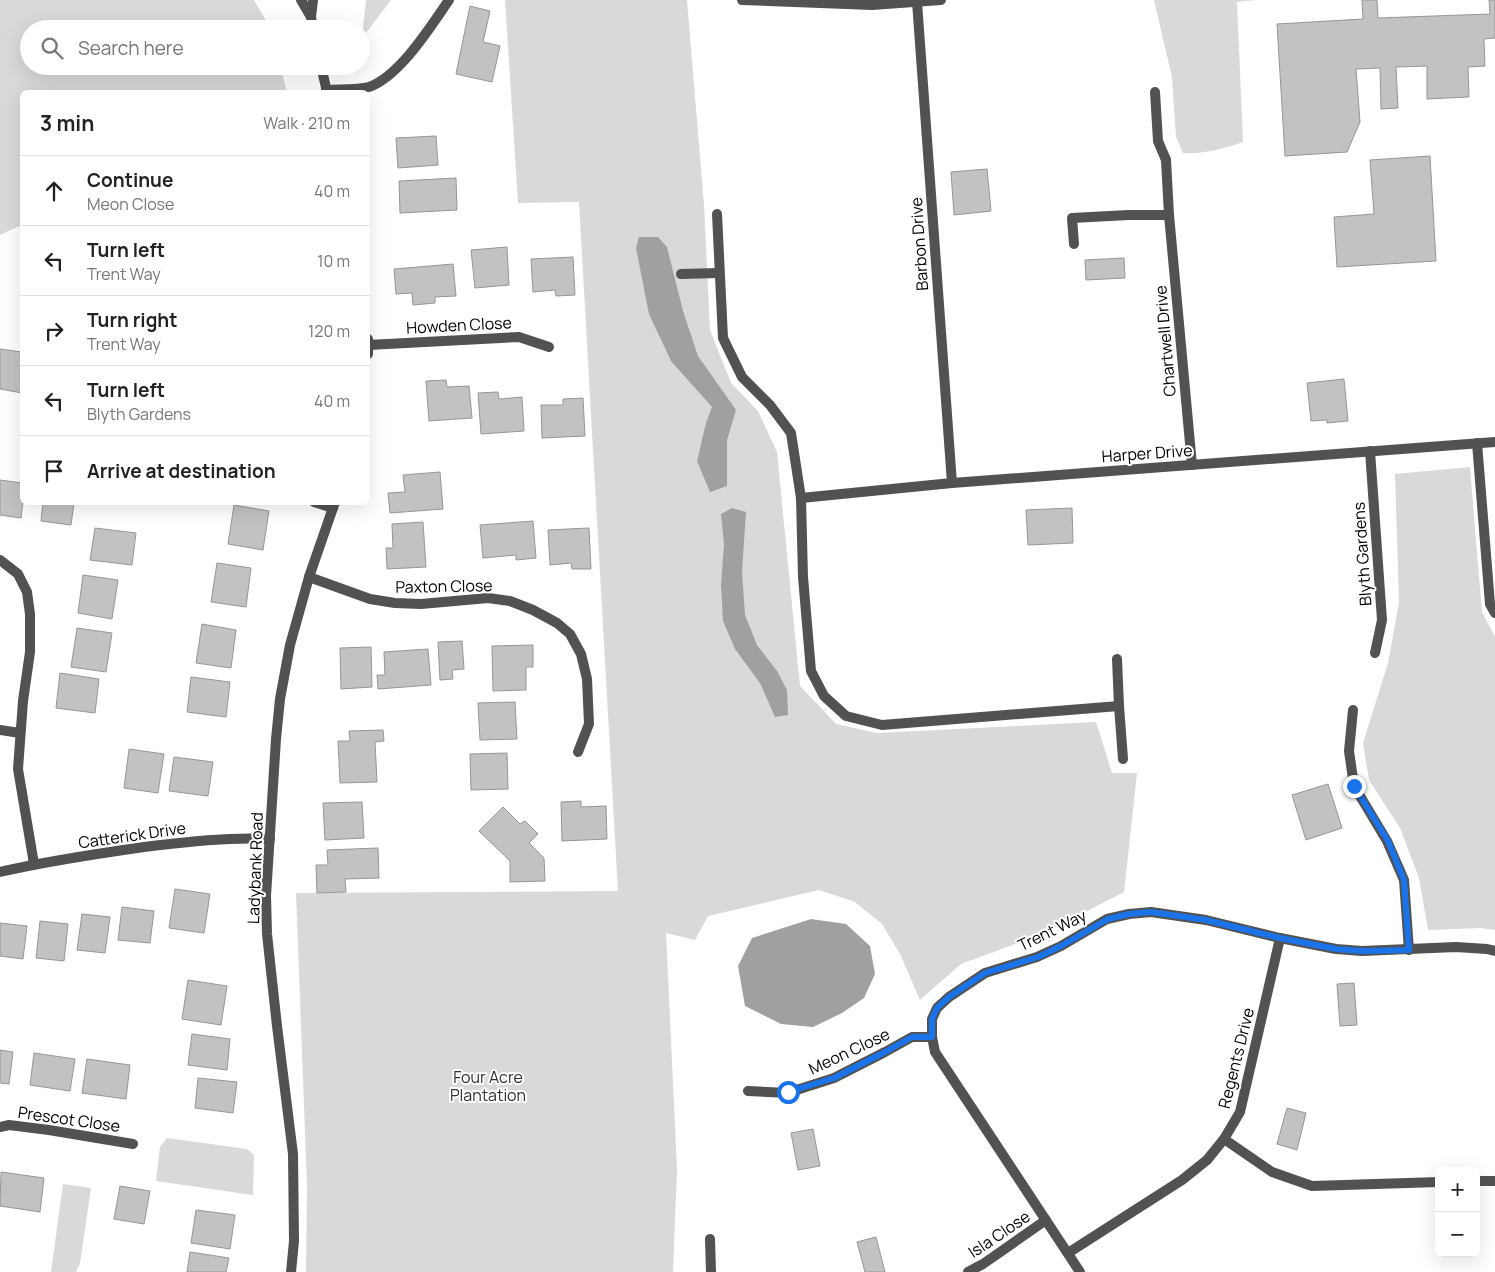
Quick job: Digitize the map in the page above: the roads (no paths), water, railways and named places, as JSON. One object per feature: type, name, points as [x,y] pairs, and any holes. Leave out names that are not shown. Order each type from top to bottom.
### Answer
[{"type":"street","points":[[302,0],[311,17]]},
{"type":"street","points":[[312,20],[313,0]]},
{"type":"street","points":[[336,90],[368,87],[386,78],[409,55],[449,0]]},
{"type":"street","points":[[742,0],[872,6],[941,0]]},
{"type":"street","name":"Barbon Drive","points":[[917,2],[952,483]]},
{"type":"street","points":[[323,75],[326,90]]},
{"type":"street","name":"Chartwell Drive","points":[[1155,92],[1158,140],[1166,160],[1168,215],[1192,464]]},
{"type":"street","points":[[717,214],[723,338],[742,377],[770,405],[791,433],[801,498],[803,577],[811,671],[824,696],[846,716],[882,725],[1119,706]]},
{"type":"street","points":[[1074,244],[1072,218],[1129,214],[1168,215]]},
{"type":"street","points":[[681,274],[719,273]]},
{"type":"street","name":"Howden Close","points":[[370,345],[519,337],[549,347]]},
{"type":"street","name":"Harper Drive","points":[[801,498],[952,483],[1495,442]]},
{"type":"street","points":[[1477,443],[1490,604],[1495,613]]},
{"type":"street","name":"Blyth Gardens","points":[[1370,451],[1382,620],[1374,653]]},
{"type":"street","name":"Ladybank Road","points":[[291,1272],[294,1242],[293,1154],[277,1026],[266,896],[280,699],[290,645],[309,577],[334,505]]},
{"type":"street","points":[[0,560],[18,574],[27,592],[30,614],[30,652],[20,733],[18,769],[34,864]]},
{"type":"street","name":"Paxton Close","points":[[309,577],[370,599],[395,603],[421,604],[488,598],[510,601],[557,622],[570,634],[581,654],[587,679],[589,724],[578,752]]},
{"type":"street","points":[[1117,659],[1123,760]]},
{"type":"street","points":[[1353,710],[1349,751],[1354,786],[1388,841],[1404,880],[1409,950]]},
{"type":"street","points":[[0,730],[20,733]]},
{"type":"street","name":"Catterick Drive","points":[[0,872],[34,864],[178,843],[237,837],[270,838]]},
{"type":"street","name":"Trent Way","points":[[1080,1272],[935,1052],[932,1037],[932,1019],[937,1008],[949,997],[985,973],[1038,957],[1108,919],[1129,914],[1151,912],[1206,920],[1336,949],[1362,951],[1456,947],[1495,951]]},
{"type":"street","name":"Regents Drive","points":[[1068,1253],[1182,1180],[1207,1160],[1224,1140],[1240,1112],[1280,938]]},
{"type":"street","name":"Meon Close","points":[[748,1091],[788,1092],[834,1078],[912,1037],[932,1037]]},
{"type":"street","name":"Prescot Close","points":[[0,1127],[9,1126],[49,1130],[133,1144]]},
{"type":"street","points":[[1224,1140],[1272,1172],[1312,1186],[1435,1182]]},
{"type":"street","points":[[1480,1181],[1495,1181]]},
{"type":"street","name":"Isla Close","points":[[968,1272],[983,1264],[1046,1220]]},
{"type":"street","points":[[710,1239],[711,1272]]},
{"type":"park label","name":"Four Acre Plantation","points":[[488,1086]]}]
